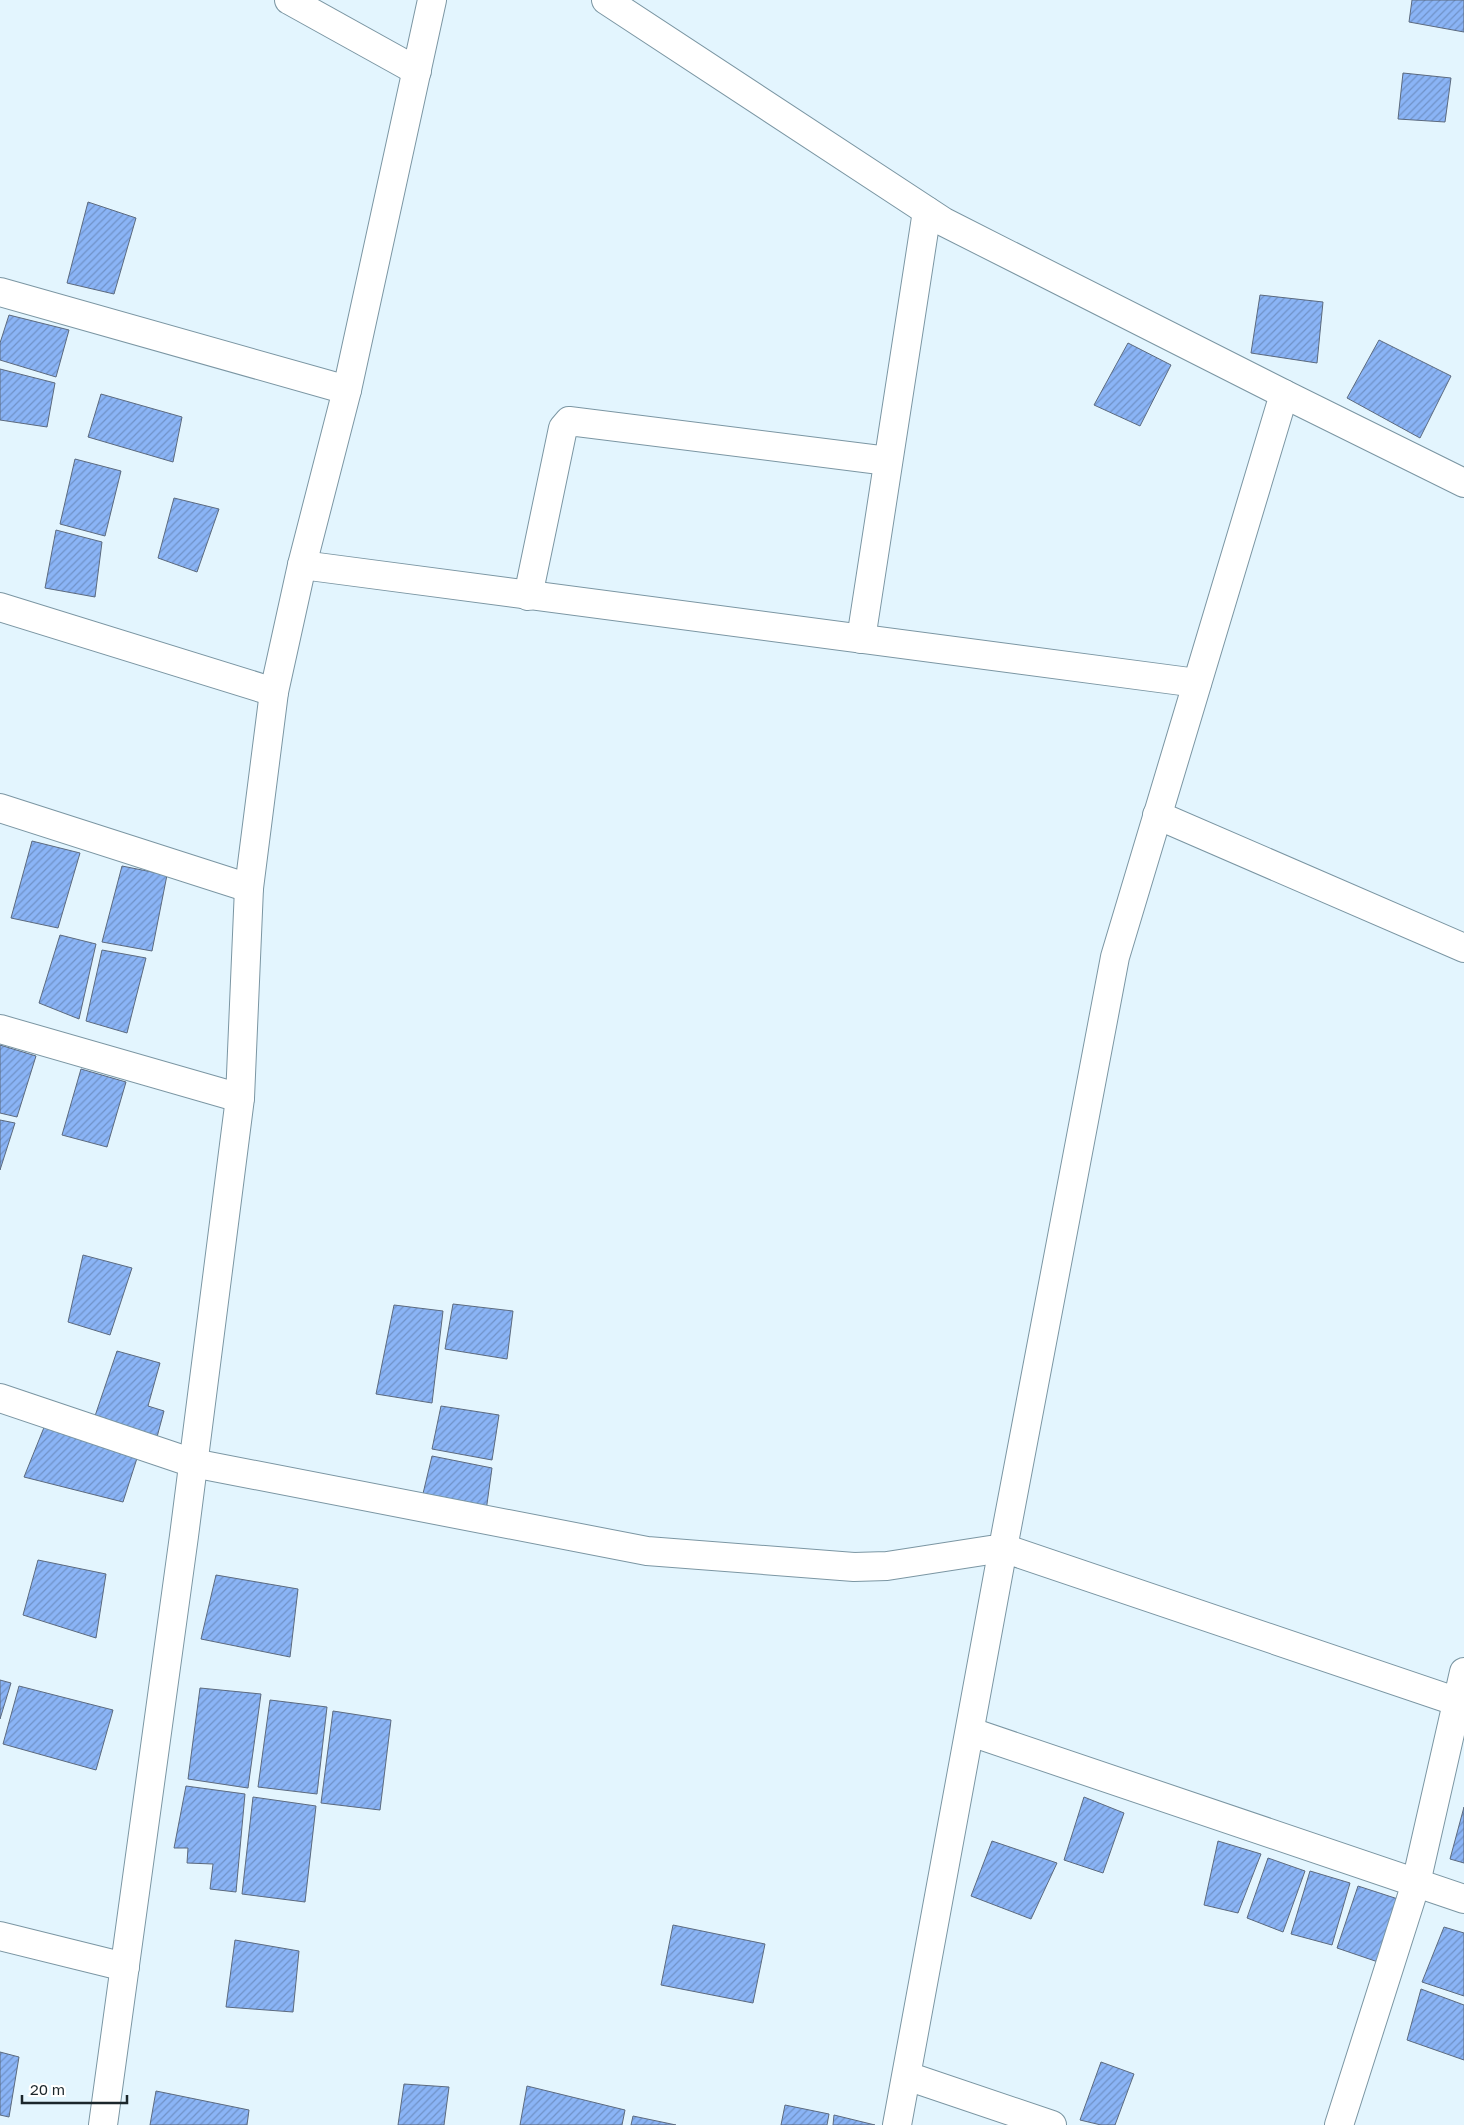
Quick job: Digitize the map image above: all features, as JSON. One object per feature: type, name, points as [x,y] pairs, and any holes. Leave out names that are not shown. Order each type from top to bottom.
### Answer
[{"type":"street","points":[[289,0],[417,71]]},
{"type":"street","points":[[103,2125],[193,1464],[240,1098],[249,888],[274,692],[302,565],[347,390],[432,0]]},
{"type":"street","points":[[606,0],[927,211],[1284,394],[1464,483]]},
{"type":"street","points":[[861,639],[927,211]]},
{"type":"street","points":[[0,292],[347,390]]},
{"type":"street","points":[[897,2125],[908,2076],[1003,1548],[1115,957],[1284,394]]},
{"type":"street","points":[[528,596],[563,428],[569,421],[888,461]]},
{"type":"street","points":[[302,565],[1197,682]]},
{"type":"street","points":[[0,607],[274,692]]},
{"type":"street","points":[[0,808],[249,888]]},
{"type":"street","points":[[1157,815],[1464,948]]},
{"type":"street","points":[[0,1029],[240,1098]]},
{"type":"street","points":[[0,1398],[193,1464],[647,1551],[854,1567],[887,1566],[1003,1548],[1461,1703]]},
{"type":"street","points":[[1339,2125],[1416,1883],[1461,1703],[1464,1672]]},
{"type":"street","points":[[971,1732],[1464,1899]]},
{"type":"street","points":[[0,1936],[125,1967]]},
{"type":"street","points":[[908,2076],[1052,2125]]},
{"type":"building","points":[[1412,0],[1464,0],[1464,32],[1409,22]]},
{"type":"building","points":[[1403,73],[1451,78],[1445,122],[1398,119]]},
{"type":"building","points":[[88,202],[136,218],[114,294],[67,283]]},
{"type":"building","points":[[1260,295],[1323,302],[1317,363],[1251,353]]},
{"type":"building","points":[[9,315],[69,330],[56,377],[0,360],[0,343]]},
{"type":"building","points":[[1379,340],[1451,376],[1420,438],[1347,398]]},
{"type":"building","points":[[1128,343],[1171,365],[1140,426],[1094,405]]},
{"type":"building","points":[[0,369],[55,383],[47,427],[0,420]]},
{"type":"building","points":[[101,394],[182,417],[173,462],[88,437]]},
{"type":"building","points":[[75,459],[121,471],[105,536],[60,524]]},
{"type":"building","points":[[174,498],[219,509],[197,572],[158,558]]},
{"type":"building","points":[[56,530],[102,542],[95,597],[45,588]]},
{"type":"building","points":[[32,841],[80,853],[58,928],[11,918]]},
{"type":"building","points":[[122,866],[167,875],[152,951],[102,942]]},
{"type":"building","points":[[60,935],[96,944],[79,1019],[39,1003]]},
{"type":"building","points":[[102,950],[146,958],[127,1033],[86,1021]]},
{"type":"building","points":[[0,1045],[36,1056],[17,1117],[0,1113]]},
{"type":"building","points":[[81,1069],[126,1082],[107,1147],[62,1135]]},
{"type":"building","points":[[0,1120],[15,1123],[0,1170]]},
{"type":"building","points":[[83,1255],[132,1268],[110,1335],[68,1322]]},
{"type":"building","points":[[453,1304],[513,1311],[507,1359],[445,1349]]},
{"type":"building","points":[[394,1305],[443,1311],[432,1403],[376,1394]]},
{"type":"building","points":[[117,1351],[160,1363],[148,1406],[164,1411],[157,1437],[95,1416]]},
{"type":"building","points":[[441,1406],[499,1415],[492,1460],[432,1449]]},
{"type":"building","points":[[45,1425],[139,1452],[123,1502],[24,1477]]},
{"type":"building","points":[[432,1456],[492,1468],[486,1511],[421,1502]]},
{"type":"building","points":[[38,1560],[106,1574],[96,1638],[23,1615]]},
{"type":"building","points":[[216,1575],[298,1589],[290,1657],[201,1639]]},
{"type":"building","points":[[0,1680],[11,1683],[0,1719]]},
{"type":"building","points":[[19,1686],[113,1710],[96,1770],[3,1744]]},
{"type":"building","points":[[200,1688],[261,1694],[248,1788],[188,1779]]},
{"type":"building","points":[[270,1700],[327,1707],[317,1794],[258,1787]]},
{"type":"building","points":[[333,1711],[391,1720],[380,1810],[321,1803]]},
{"type":"building","points":[[186,1786],[245,1794],[236,1892],[210,1889],[213,1864],[187,1863],[188,1848],[174,1848]]},
{"type":"building","points":[[253,1797],[316,1806],[305,1902],[242,1894]]},
{"type":"building","points":[[1084,1797],[1124,1813],[1103,1873],[1064,1860]]},
{"type":"building","points":[[1464,1807],[1464,1863],[1450,1859]]},
{"type":"building","points":[[992,1841],[1057,1863],[1031,1919],[971,1896]]},
{"type":"building","points":[[1218,1841],[1261,1854],[1238,1913],[1204,1905]]},
{"type":"building","points":[[1268,1858],[1305,1871],[1283,1932],[1247,1918]]},
{"type":"building","points":[[1310,1871],[1350,1883],[1332,1945],[1291,1934]]},
{"type":"building","points":[[1358,1886],[1401,1900],[1381,1963],[1337,1948]]},
{"type":"building","points":[[673,1925],[765,1944],[753,2003],[661,1985]]},
{"type":"building","points":[[1444,1927],[1464,1933],[1464,1996],[1422,1982]]},
{"type":"building","points":[[235,1940],[299,1951],[293,2012],[226,2007]]},
{"type":"building","points":[[1421,1989],[1464,2005],[1464,2060],[1407,2040]]},
{"type":"building","points":[[0,2052],[19,2057],[9,2117],[0,2115]]},
{"type":"building","points":[[1101,2062],[1134,2074],[1115,2125],[1101,2125],[1080,2120]]},
{"type":"building","points":[[404,2084],[449,2087],[444,2125],[398,2125]]},
{"type":"building","points":[[527,2086],[625,2110],[622,2125],[520,2125]]},
{"type":"building","points":[[156,2091],[249,2110],[247,2125],[150,2125]]},
{"type":"building","points":[[785,2105],[829,2114],[827,2125],[781,2125]]},
{"type":"building","points":[[834,2115],[875,2125],[833,2125]]},
{"type":"building","points":[[633,2116],[676,2125],[631,2125]]}]
